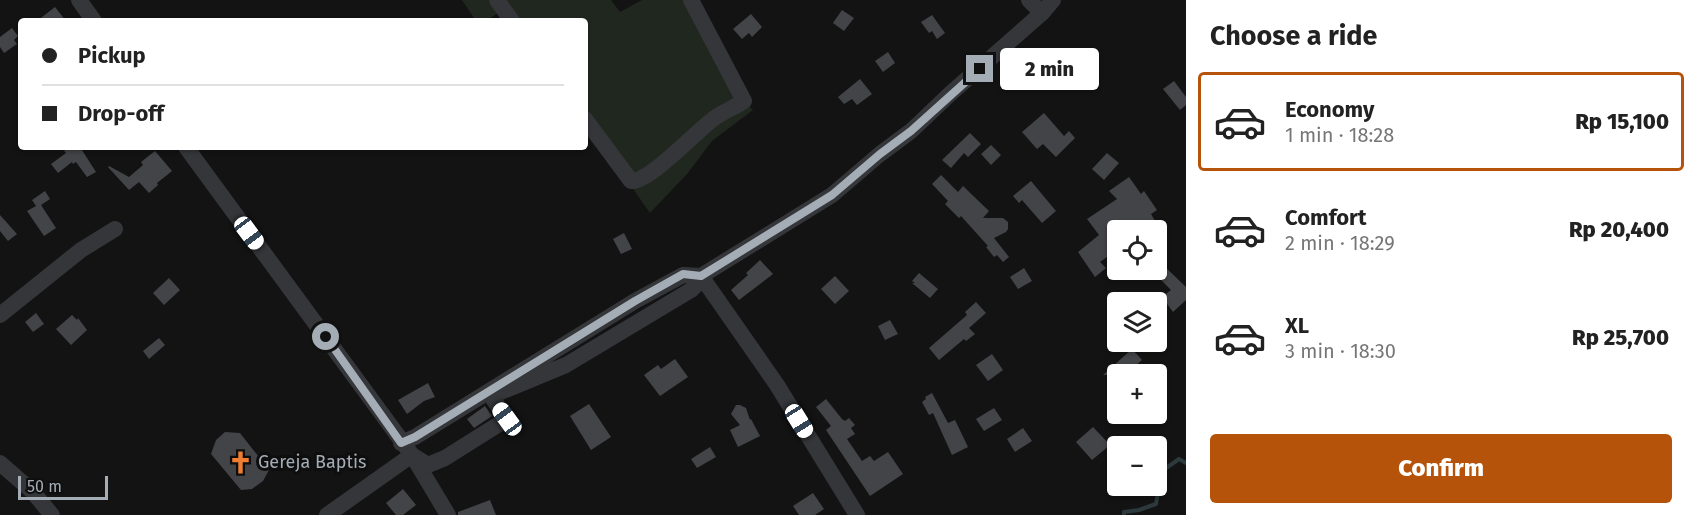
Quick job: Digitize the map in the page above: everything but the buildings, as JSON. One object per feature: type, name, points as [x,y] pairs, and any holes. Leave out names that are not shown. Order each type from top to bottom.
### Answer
[{"type":"street","points":[[79,0],[92,18]]},
{"type":"street","points":[[498,0],[510,18]]},
{"type":"street","points":[[588,123],[631,181],[636,181],[649,174],[716,117],[744,101],[691,0]]},
{"type":"street","points":[[1029,0],[1042,14]]},
{"type":"street","points":[[406,449],[428,465],[445,458],[507,419],[491,396],[566,364],[691,290],[701,276],[832,195],[911,131],[1042,14],[1053,0]]},
{"type":"street","points":[[188,150],[406,449],[448,515]]},
{"type":"street","points":[[0,315],[81,250],[115,230]]},
{"type":"street","points":[[327,515],[406,449],[415,437],[497,389],[635,301],[683,274],[701,276],[777,385],[857,515]]},
{"type":"street","points":[[0,463],[32,491],[52,515]]},
{"type":"shaded area","points":[[462,0],[611,0],[620,12],[642,0],[693,0],[744,101],[753,110],[712,141],[687,174],[650,213],[588,125],[588,18],[510,18],[503,9],[491,18],[474,18]]},
{"type":"waterway","points":[[1124,515],[1124,512],[1156,504],[1162,471],[1179,459],[1186,463]]},
{"type":"place","name":"Gereja Baptis","points":[[240,462]]},
{"type":"route","points":[[326,337],[401,443],[497,389],[635,301],[683,274],[701,276],[809,207],[832,195],[930,115],[951,93],[980,69]]}]
